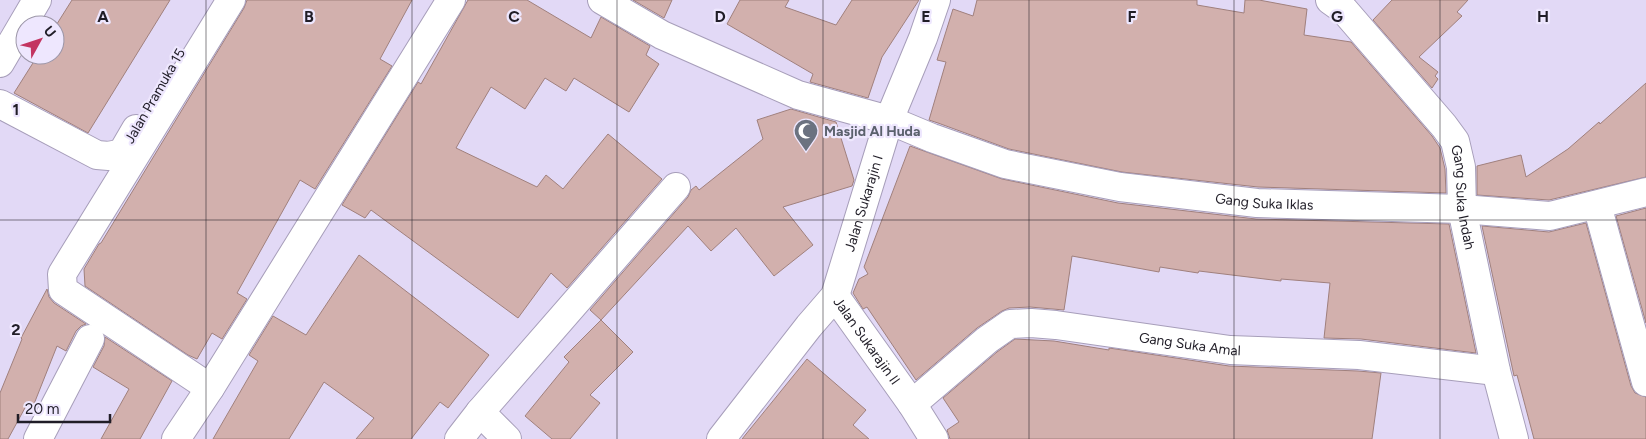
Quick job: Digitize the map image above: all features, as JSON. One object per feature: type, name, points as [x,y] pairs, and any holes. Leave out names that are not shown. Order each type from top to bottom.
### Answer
[{"type":"street","points":[[0,63],[37,0]]},
{"type":"street","name":"Jalan Pramuka 15","points":[[0,104],[97,155],[109,156],[122,153],[211,0]]},
{"type":"street","points":[[210,388],[63,290],[62,274],[231,0]]},
{"type":"street","points":[[176,439],[210,388],[451,0]]},
{"type":"street","name":"Gang Suka Iklas","points":[[602,0],[662,35],[798,95],[890,120],[932,138],[1005,164],[1120,187],[1256,203],[1462,210],[1550,216],[1646,192]]},
{"type":"street","name":"Jalan Sukarajin I","points":[[835,296],[890,120],[936,0]]},
{"type":"street","name":"Gang Suka Indah","points":[[1330,0],[1344,10],[1455,141],[1461,168],[1462,210],[1496,372],[1514,439]]},
{"type":"street","points":[[459,439],[480,412],[676,186]]},
{"type":"street","points":[[1598,205],[1646,382]]},
{"type":"street","name":"Jalan Sukarajin II","points":[[721,439],[809,326],[835,296],[912,404],[934,439]]},
{"type":"street","name":"Gang Suka Amal","points":[[912,404],[987,340],[1010,324],[1056,325],[1230,350],[1359,355],[1496,372]]},
{"type":"street","points":[[38,439],[90,338]]},
{"type":"street","points":[[480,412],[507,439]]},
{"type":"building","points":[[72,0],[170,0],[88,133],[14,93],[32,65],[65,65],[65,15],[63,15]]},
{"type":"building","points":[[247,0],[412,0],[380,59],[392,66],[315,189],[300,180],[237,293],[247,299],[222,339],[212,333],[197,359],[188,355],[85,286],[84,269],[244,8]]},
{"type":"building","points":[[468,0],[527,0],[591,38],[601,17],[650,46],[646,55],[659,64],[629,112],[574,78],[566,91],[545,78],[525,109],[491,87],[456,148],[537,187],[546,175],[563,189],[608,134],[662,179],[567,288],[551,273],[518,318],[371,210],[365,218],[342,205],[418,82],[421,84]]},
{"type":"building","points":[[633,0],[672,0],[664,18]]},
{"type":"building","points":[[740,0],[789,0],[785,7],[836,25],[852,0],[919,0],[882,57],[868,98],[810,82],[813,74],[727,24]]},
{"type":"building","points":[[977,0],[1197,0],[1197,5],[1244,13],[1245,0],[1259,0],[1307,9],[1304,35],[1351,42],[1432,136],[1440,148],[1445,169],[1446,193],[1258,187],[1122,172],[1009,149],[929,120],[946,62],[937,60],[953,9],[973,16]]},
{"type":"building","points":[[1392,0],[1468,0],[1457,12],[1462,16],[1419,57],[1438,72],[1435,76],[1438,79],[1432,88],[1373,20]]},
{"type":"building","points":[[1646,83],[1646,177],[1549,200],[1477,195],[1477,166],[1521,155],[1526,177],[1568,149],[1599,122],[1600,124]]},
{"type":"building","points":[[791,109],[836,122],[854,180],[852,186],[783,207],[813,245],[774,276],[736,228],[711,251],[688,226],[601,320],[590,310],[688,197],[691,190],[696,186],[699,190],[763,139],[757,120]]},
{"type":"building","points":[[910,146],[1002,179],[1118,203],[1256,219],[1449,224],[1476,353],[1361,339],[1324,338],[1330,283],[1281,279],[1281,281],[1199,271],[1198,273],[1160,267],[1159,272],[1072,256],[1064,310],[1030,307],[1009,308],[1002,311],[977,328],[916,380],[867,307],[863,309],[853,293],[859,279],[868,274],[864,267]]},
{"type":"building","points":[[1646,208],[1646,323],[1616,216]]},
{"type":"building","points":[[1586,223],[1631,386],[1635,393],[1646,397],[1646,439],[1534,439],[1517,375],[1514,376],[1482,226],[1549,232]]},
{"type":"building","points":[[359,255],[489,355],[448,408],[440,402],[411,439],[356,439],[374,418],[324,382],[289,439],[213,439],[258,361],[249,355],[273,316],[306,335]]},
{"type":"building","points":[[47,289],[49,297],[54,303],[86,324],[76,331],[66,351],[57,346],[32,409],[26,406],[8,439],[0,439],[0,393],[21,338]]},
{"type":"building","points":[[601,320],[633,352],[590,395],[600,403],[570,439],[552,439],[525,416],[569,362],[564,357]]},
{"type":"building","points":[[105,337],[172,381],[140,439],[101,439],[129,389],[93,367],[104,346]]},
{"type":"building","points":[[1015,339],[1054,341],[1229,366],[1381,373],[1372,439],[950,439],[947,430],[959,422],[943,398]]},
{"type":"building","points":[[807,359],[866,410],[853,425],[869,439],[742,439]]},
{"type":"place","name":"Masjid Al Huda","points":[[806,152]]}]
